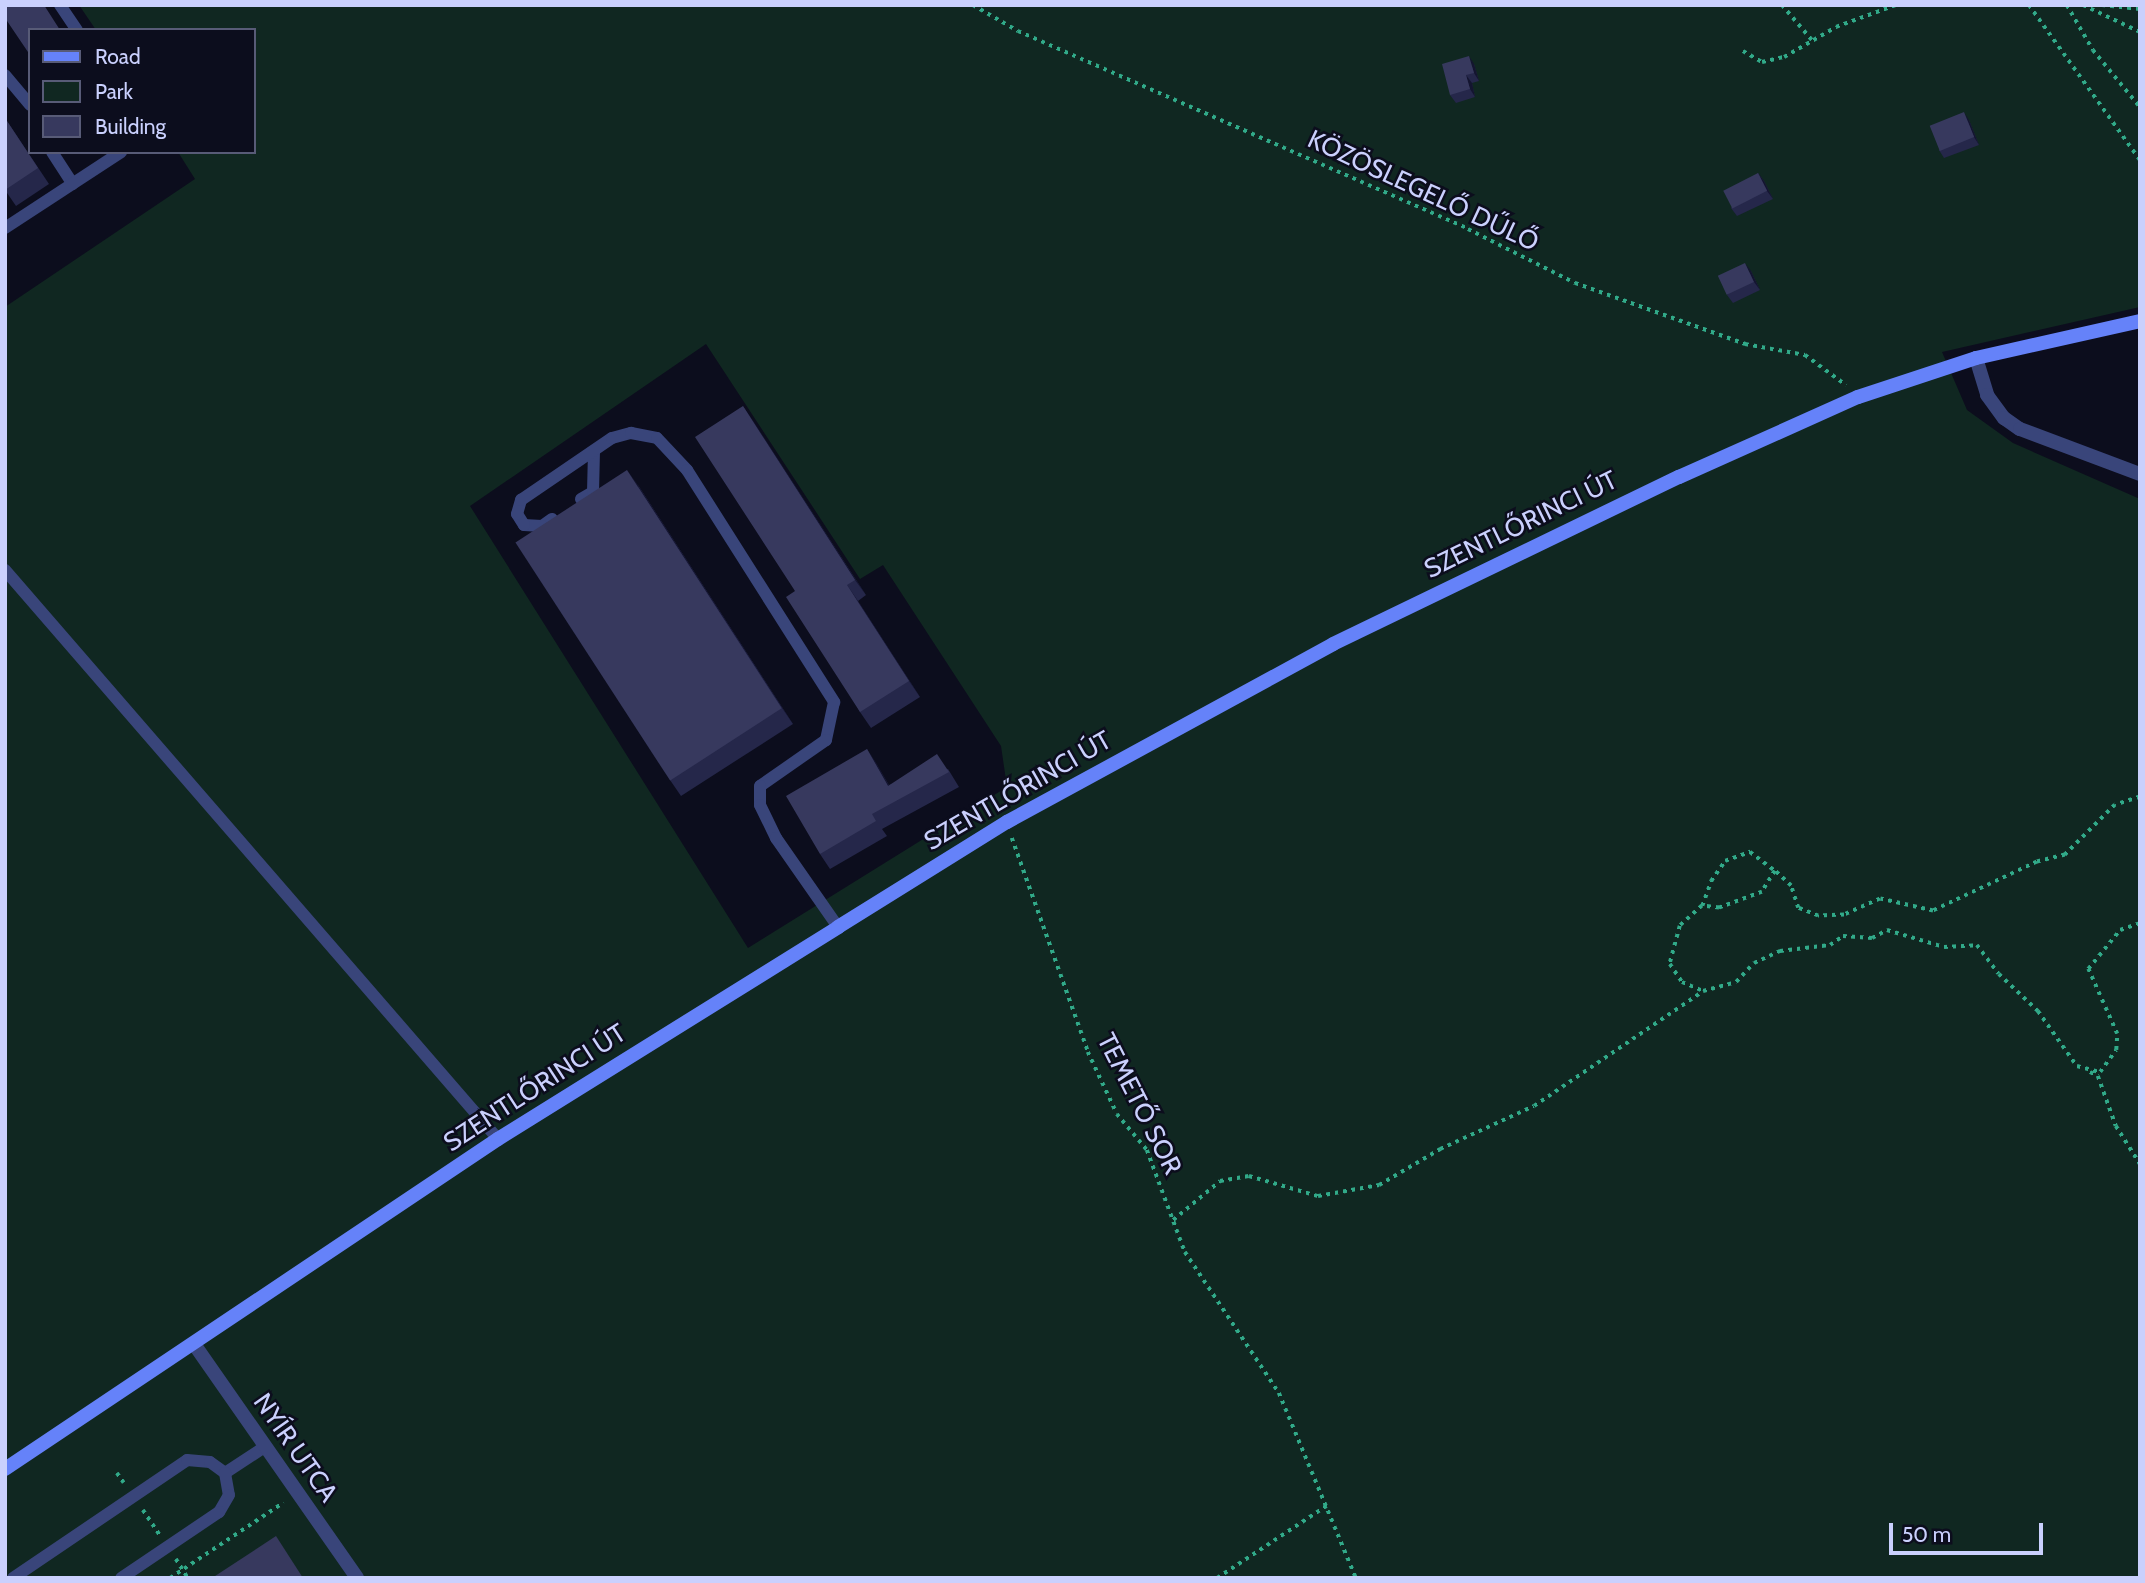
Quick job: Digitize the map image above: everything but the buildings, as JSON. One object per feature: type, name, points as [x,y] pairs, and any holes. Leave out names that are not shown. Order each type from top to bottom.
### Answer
[{"type":"main road","name":"SZENTLŐRINCI ÚT","points":[[5,1469],[498,1139],[1007,822],[1333,644],[1679,477],[1858,397],[1976,358],[2140,321]]},
{"type":"street","points":[[1976,358],[1987,395],[2004,418],[2020,429],[2140,474]]},
{"type":"street","name":"NYÍR UTCA","points":[[194,1345],[263,1448],[357,1578]]},
{"type":"lane","points":[[60,5],[75,28]]},
{"type":"lane","points":[[5,75],[28,103]]},
{"type":"lane","points":[[53,154],[73,184]]},
{"type":"lane","points":[[5,228],[118,154]]},
{"type":"lane","points":[[594,451],[593,492],[536,527],[524,525],[517,514],[521,500],[612,438],[631,433],[657,438],[687,470],[834,702],[826,740],[760,786],[761,804],[776,838],[838,927]]},
{"type":"lane","points":[[5,570],[498,1139]]},
{"type":"lane","points":[[225,1473],[263,1448]]},
{"type":"lane","points":[[13,1578],[187,1460],[211,1462],[225,1473],[229,1494],[219,1512],[121,1578]]},
{"type":"path","name":"KÖZÖSLEGELŐ DŰLŐ","points":[[973,5],[1018,32],[1468,229],[1575,283],[1745,344],[1805,355],[1828,368],[1858,397]]},
{"type":"path","points":[[1782,5],[1812,40]]},
{"type":"path","points":[[1743,51],[1762,62],[1784,57],[1812,40],[1896,5]]},
{"type":"path","points":[[2029,5],[2140,160]]},
{"type":"path","points":[[2067,5],[2093,50],[2140,107]]},
{"type":"path","points":[[2083,5],[2140,32]]},
{"type":"path","points":[[2102,5],[2140,9]]},
{"type":"path","points":[[1703,991],[1682,982],[1670,964],[1680,926],[1702,906],[1711,881],[1725,861],[1750,852],[1791,886],[1798,908],[1818,916],[1844,915],[1880,899],[1933,911],[2037,862],[2064,855],[2115,805],[2140,797]]},
{"type":"path","name":"TEMETŐ SOR","points":[[1007,822],[1046,944],[1088,1052],[1118,1114],[1147,1150],[1185,1252],[1279,1393],[1356,1578]]},
{"type":"path","points":[[1702,906],[1719,908],[1762,892],[1775,871]]},
{"type":"path","points":[[2088,1072],[2100,1072],[2108,1064],[2116,1050],[2117,1034],[2088,969],[2120,930],[2140,923]]},
{"type":"path","points":[[1173,1220],[1220,1181],[1250,1175],[1318,1196],[1379,1185],[1440,1149],[1534,1107],[1587,1066],[1703,991],[1736,982],[1754,963],[1780,951],[1830,945],[1843,936],[1872,938],[1887,930],[1944,947],[1978,945],[1999,974],[2038,1012],[2077,1066],[2098,1076],[2116,1126],[2140,1164]]},
{"type":"path","points":[[117,1473],[188,1578]]},
{"type":"path","points":[[170,1578],[284,1503],[296,1520],[309,1511]]},
{"type":"path","points":[[1216,1578],[1326,1506]]},
{"type":"green space","points":[[79,5],[2140,5],[2140,307],[1942,352],[1967,410],[2013,443],[2140,499],[2140,1578],[5,1578],[5,307],[195,179],[179,154],[256,154],[256,28],[95,28]],"holes":[[[706,344],[860,579],[883,565],[1001,746],[1007,787],[748,948],[470,506]]]}]
